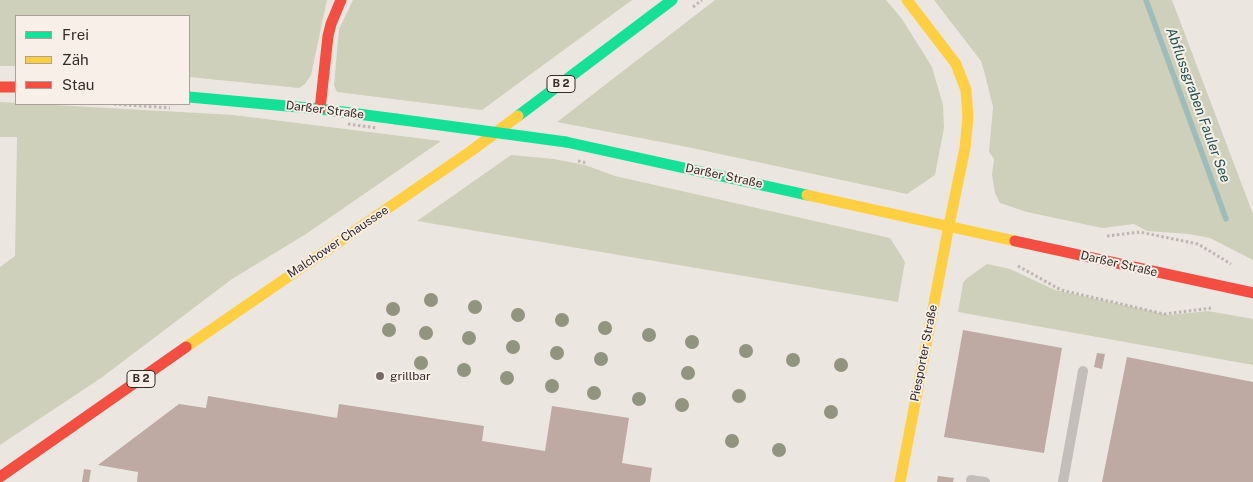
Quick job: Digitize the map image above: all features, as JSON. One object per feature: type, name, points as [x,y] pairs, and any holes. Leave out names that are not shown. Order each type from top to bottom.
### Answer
[{"type":"main road","points":[[320,109],[328,36],[341,0]]},
{"type":"main road","name":"Malchower Chaussee","points":[[0,477],[471,150],[672,0]]},
{"type":"main road","name":"Piesporter Straße","points":[[900,482],[965,148],[968,117],[966,90],[956,64],[907,0]]},
{"type":"main road","points":[[0,87],[15,88]]},
{"type":"main road","name":"Darßer Straße","points":[[190,97],[320,109],[566,142],[1253,293]]},
{"type":"lane","points":[[1063,482],[1083,371]]},
{"type":"lane","points":[[971,480],[984,482]]},
{"type":"path","points":[[1101,237],[1140,232],[1198,244],[1226,261]]},
{"type":"path","points":[[1012,262],[1061,290],[1164,314],[1210,308]]},
{"type":"green space","points":[[0,0],[327,0],[311,75],[305,84],[299,88],[190,77],[190,15],[15,15],[15,66],[0,66]]},
{"type":"green space","points":[[353,0],[632,0],[482,110],[337,92],[334,85],[339,29]]},
{"type":"green space","points":[[715,0],[886,0],[902,19],[932,67],[943,105],[944,128],[935,175],[907,194],[687,147],[557,122]]},
{"type":"green space","points":[[934,0],[1172,0],[1253,214],[1253,260],[1210,238],[1189,234],[1147,231],[1134,224],[1102,228],[1027,212],[1000,203],[995,193],[992,175],[994,159],[989,152],[993,107],[981,61]]},
{"type":"green space","points":[[0,102],[15,103],[15,105],[54,105],[234,115],[441,141],[306,234],[232,279],[101,378],[0,445],[0,267],[15,256],[17,137],[0,137]]},
{"type":"green space","points":[[511,155],[554,159],[585,165],[615,176],[890,238],[905,262],[898,302],[417,221]]},
{"type":"green space","points":[[987,264],[1010,269],[1055,290],[1168,315],[1208,311],[1253,319],[1253,365],[958,312],[963,283]]},
{"type":"building","points":[[963,330],[1062,348],[1044,453],[944,437]]},
{"type":"building","points":[[1097,353],[1105,354],[1102,369],[1094,367]]},
{"type":"building","points":[[1127,357],[1253,382],[1253,482],[1102,482]]},
{"type":"building","points":[[208,396],[337,418],[339,404],[484,426],[482,441],[545,451],[552,406],[629,418],[622,463],[652,468],[650,482],[137,482],[138,472],[98,465],[179,404],[206,408]]},
{"type":"building","points":[[84,469],[91,470],[89,482],[82,482]]},
{"type":"building","points":[[938,476],[954,478],[953,482],[937,482]]},
{"type":"waterway","name":"Abflussgraben Fauler See","points":[[1146,0],[1226,219]]},
{"type":"traffic: fast","points":[[518,116],[672,0]]},
{"type":"traffic: fast","points":[[190,97],[320,109],[396,119]]},
{"type":"traffic: fast","points":[[396,119],[566,142]]},
{"type":"traffic: fast","points":[[566,142],[807,195]]},
{"type":"traffic: slow","points":[[907,0],[956,64],[966,90],[968,117],[965,148],[949,225]]},
{"type":"traffic: slow","points":[[186,347],[471,151],[518,116]]},
{"type":"traffic: slow","points":[[807,195],[1015,241]]},
{"type":"traffic: slow","points":[[900,482],[949,225]]},
{"type":"traffic: jam","points":[[320,109],[328,36],[341,0]]},
{"type":"traffic: jam","points":[[0,87],[15,87]]},
{"type":"traffic: jam","points":[[1015,241],[1253,293]]},
{"type":"traffic: jam","points":[[0,477],[186,347]]},
{"type":"place","name":"grillbar","points":[[380,376]]}]
